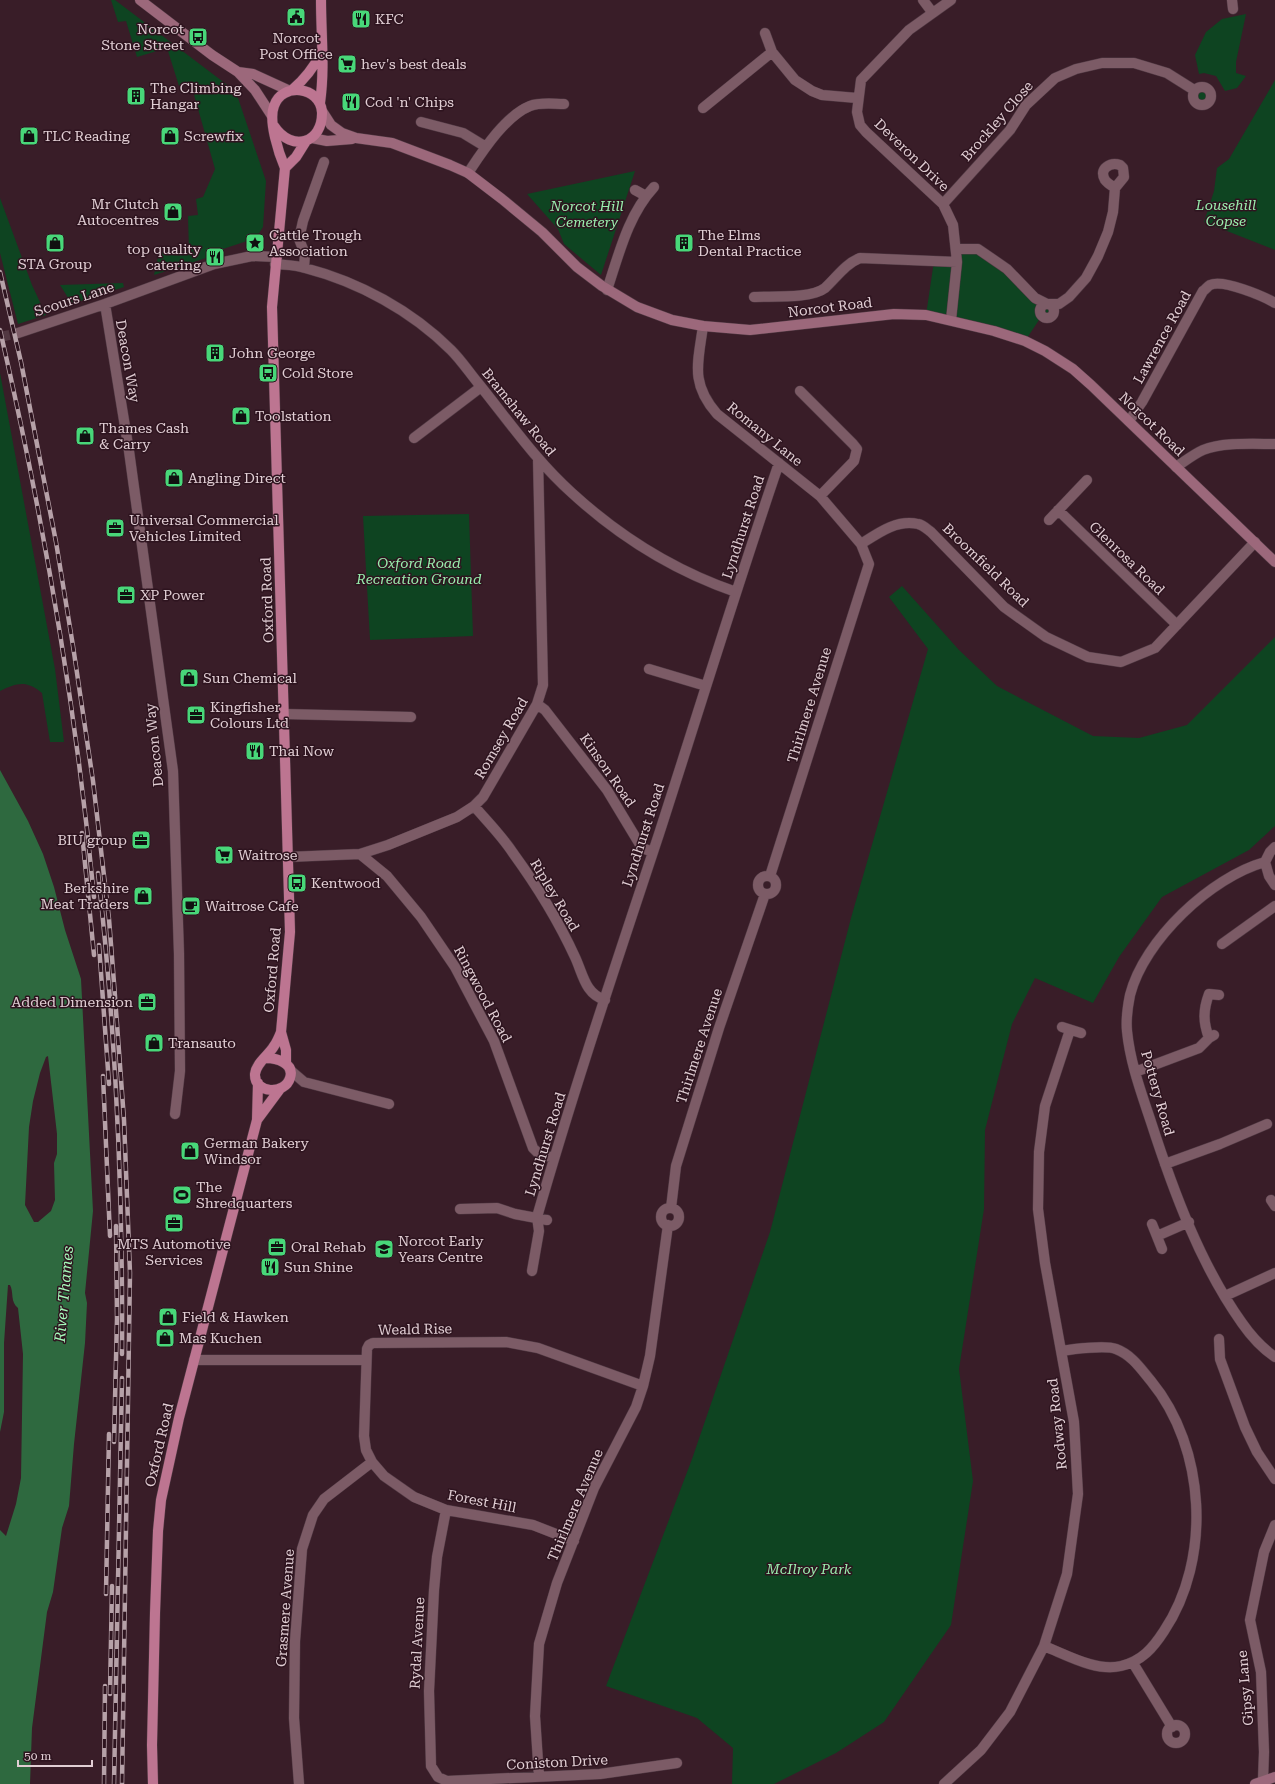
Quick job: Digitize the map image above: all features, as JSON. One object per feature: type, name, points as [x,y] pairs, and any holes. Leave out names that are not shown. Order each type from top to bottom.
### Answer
[{"type":"main road","points":[[285,168],[296,157],[319,125],[323,80],[321,0]]},
{"type":"main road","points":[[309,140],[289,141],[280,135],[274,126],[272,116],[274,105],[280,96],[303,81],[314,67],[323,50]]},
{"type":"main road","points":[[291,90],[308,93],[321,107]]},
{"type":"main road","name":"Oxford Road","points":[[266,1058],[274,1047],[280,1032],[290,932],[272,307],[285,168],[280,156],[274,126]]},
{"type":"main road","name":"Oxford Road","points":[[280,1032],[286,1050],[288,1067]]},
{"type":"main road","points":[[266,1058],[276,1059],[288,1067],[290,1077],[283,1087],[271,1091],[262,1087],[256,1080],[255,1073],[266,1058]]},
{"type":"main road","name":"Oxford Road","points":[[154,1784],[152,1744],[158,1531],[167,1468],[257,1120],[258,1083]]},
{"type":"main road","name":"Oxford Road","points":[[257,1120],[283,1087]]},
{"type":"street","points":[[923,0],[932,12]]},
{"type":"street","name":"Deveron Drive","points":[[951,0],[932,12],[909,30],[861,80],[857,112],[860,125],[940,201],[953,225],[957,249],[957,262],[951,320]]},
{"type":"street","points":[[142,1],[212,55],[238,72],[255,90],[272,116]]},
{"type":"street","points":[[765,33],[772,52],[795,80],[812,91],[822,95],[858,98]]},
{"type":"street","points":[[703,108],[772,52]]},
{"type":"street","name":"Brockley Close","points":[[940,201],[1010,130],[1026,105],[1055,78],[1076,69],[1102,63],[1134,63],[1167,73],[1194,90]]},
{"type":"street","points":[[238,72],[253,74],[291,90]]},
{"type":"street","points":[[468,174],[486,147],[501,129],[518,114],[530,106],[564,104]]},
{"type":"street","name":"Norcot Road","points":[[321,107],[331,125],[342,134],[356,138],[392,143],[450,165],[468,174],[525,217],[577,267],[607,290],[637,307],[672,320],[703,326],[750,330],[894,314],[926,315],[951,320],[1026,341],[1073,369],[1275,562]]},
{"type":"street","points":[[421,122],[463,133],[486,147]]},
{"type":"street","name":"Norcot Road","points":[[309,140],[327,141],[356,138]]},
{"type":"street","points":[[304,267],[305,254],[299,239],[303,221],[324,162]]},
{"type":"street","points":[[607,290],[631,221],[646,196],[654,187]]},
{"type":"street","points":[[957,249],[978,249],[1007,269],[1035,298],[1047,304],[1059,304],[1069,297],[1086,278],[1108,232],[1113,212],[1115,188]]},
{"type":"street","points":[[635,190],[646,196]]},
{"type":"street","name":"Scours Lane","points":[[18,333],[105,304],[214,264],[252,256],[276,260]]},
{"type":"street","points":[[754,297],[814,294],[824,288],[850,262],[860,258],[957,262]]},
{"type":"street","name":"Bramshaw Road","points":[[276,260],[304,267],[348,282],[377,296],[416,322],[452,350],[538,458],[571,493],[619,531],[680,570],[736,592]]},
{"type":"street","name":"Lawrence Road","points":[[1129,421],[1142,402],[1203,291],[1210,285],[1222,284],[1262,296],[1275,303]]},
{"type":"street","name":"Deacon Way","points":[[105,304],[130,458],[173,771],[179,954],[180,1063],[175,1114]]},
{"type":"street","name":"Romany Lane","points":[[703,326],[698,364],[698,378],[702,393],[717,414],[820,496],[861,544]]},
{"type":"street","points":[[414,438],[481,387]]},
{"type":"street","points":[[800,391],[854,444],[857,450],[854,461],[820,496]]},
{"type":"street","points":[[1176,467],[1203,450],[1213,447],[1251,443],[1275,444]]},
{"type":"street","name":"Romsey Road","points":[[288,857],[360,854],[388,845],[457,817],[474,806],[483,797],[538,704],[543,685],[538,458]]},
{"type":"street","name":"Lyndhurst Road","points":[[532,1271],[554,1158],[779,463]]},
{"type":"street","points":[[1049,520],[1087,480]]},
{"type":"street","name":"Glenrosa Road","points":[[1058,510],[1177,625]]},
{"type":"street","name":"Broomfield Road","points":[[861,544],[888,528],[907,523],[920,524],[931,532],[1004,607],[1046,637],[1088,657],[1121,662],[1155,648],[1255,542]]},
{"type":"street","name":"Thirlmere Avenue","points":[[770,876],[850,622],[865,580],[869,564],[861,544]]},
{"type":"street","points":[[649,668],[706,686]]},
{"type":"street","name":"Kinson Road","points":[[538,704],[545,710],[607,790],[642,848],[653,852]]},
{"type":"street","points":[[284,714],[411,717]]},
{"type":"street","name":"Ripley Road","points":[[474,806],[513,852],[548,904],[588,987],[596,997],[605,1000]]},
{"type":"street","points":[[1275,847],[1270,852],[1265,862],[1269,876],[1275,885]]},
{"type":"street","name":"Ringwood Road","points":[[360,854],[387,876],[421,917],[455,966],[494,1041],[532,1148],[540,1154],[554,1158]]},
{"type":"street","name":"Pottery Road","points":[[1265,862],[1256,864],[1232,876],[1208,891],[1182,914],[1165,932],[1138,974],[1130,996],[1127,1030],[1135,1072],[1165,1164],[1208,1267],[1242,1323],[1262,1348],[1275,1357]]},
{"type":"street","name":"Thirlmere Avenue","points":[[764,876],[770,876],[776,882],[776,888],[773,893],[765,894],[758,888],[758,882],[764,876]]},
{"type":"street","name":"Thirlmere Avenue","points":[[539,1778],[535,1716],[538,1644],[557,1583],[594,1488],[636,1407],[644,1386],[650,1356],[668,1226],[664,1223],[661,1217],[665,1210],[671,1208],[676,1166],[719,1028],[765,894]]},
{"type":"street","points":[[1229,942],[1275,906]]},
{"type":"street","points":[[1135,1072],[1199,1048],[1212,1037],[1204,1018],[1204,1006],[1209,994],[1219,996]]},
{"type":"street","name":"Rodway Road","points":[[944,1784],[981,1750],[1010,1712],[1044,1646],[1067,1574],[1078,1494],[1074,1422],[1045,1263],[1038,1209],[1039,1152],[1046,1106],[1066,1029],[1081,1033]]},
{"type":"street","points":[[288,1067],[304,1082]]},
{"type":"street","points":[[283,1087],[304,1082],[389,1104]]},
{"type":"street","points":[[1165,1164],[1220,1144],[1267,1124]]},
{"type":"street","name":"Lyndhurst Road","points":[[460,1209],[497,1208],[516,1214],[542,1218]]},
{"type":"street","points":[[1157,1236],[1189,1222]]},
{"type":"street","points":[[1152,1224],[1162,1249]]},
{"type":"street","points":[[1225,1296],[1275,1273]]},
{"type":"street","points":[[1218,1339],[1220,1359],[1245,1427],[1257,1452],[1275,1479]]},
{"type":"street","name":"Weald Rise","points":[[366,1360],[369,1344],[373,1342],[506,1342],[538,1348],[644,1386]]},
{"type":"street","points":[[1044,1646],[1090,1664],[1106,1668],[1120,1667],[1133,1663],[1153,1647],[1169,1624],[1180,1601],[1189,1570],[1197,1529],[1191,1462],[1174,1418],[1159,1390],[1135,1361],[1115,1348],[1088,1348],[1062,1351]]},
{"type":"street","points":[[194,1360],[366,1360],[364,1436],[366,1450],[372,1462]]},
{"type":"street","name":"Forest Hill","points":[[372,1462],[384,1476],[414,1497],[446,1510],[533,1525],[574,1541]]},
{"type":"street","name":"Grasmere Avenue","points":[[299,1784],[294,1718],[295,1640],[302,1549],[313,1515],[324,1499],[372,1462]]},
{"type":"street","name":"Rydal Avenue","points":[[438,1777],[431,1766],[428,1691],[437,1557],[446,1510]]},
{"type":"street","name":"Gipsy Lane","points":[[1259,1782],[1264,1752],[1261,1672],[1250,1620],[1264,1552],[1275,1525]]},
{"type":"street","points":[[1133,1663],[1172,1726]]},
{"type":"street","name":"Coniston Drive","points":[[438,1777],[447,1781],[539,1778],[600,1774],[677,1763]]},
{"type":"street","points":[[1259,1782],[1275,1777]]},
{"type":"green space","points":[[111,0],[115,0],[230,87],[238,98],[266,181],[263,227],[256,238],[214,252],[215,255],[154,275],[159,252],[189,251],[188,216],[198,215],[196,199],[203,197],[215,169],[191,84],[179,86],[167,48],[137,57],[126,21],[118,22]]},
{"type":"green space","points":[[1246,14],[1236,62],[1236,73],[1246,76],[1237,88],[1225,91],[1216,76],[1204,73],[1199,74],[1195,55],[1206,32],[1222,19]]},
{"type":"green space","name":"Lousehill Copse","points":[[1275,80],[1275,250],[1204,222],[1214,191],[1217,168],[1229,159]]},
{"type":"green space","points":[[1202,87],[1208,90],[1211,96],[1208,102],[1202,105],[1196,102],[1193,96],[1196,90]]},
{"type":"green space","name":"Norcot Hill Cemetery","points":[[635,171],[601,275],[564,244],[558,229],[527,194]]},
{"type":"green space","points":[[0,198],[32,285],[46,315],[18,324],[0,253]]},
{"type":"green space","points":[[957,249],[978,249],[1053,307],[1055,312],[1052,318],[1047,319],[1041,317],[1025,341],[926,315],[934,261],[957,262]]},
{"type":"green space","points":[[123,283],[124,287],[72,304],[60,285]]},
{"type":"green space","points":[[0,373],[55,669],[64,742],[50,742],[42,693],[31,686],[21,684],[11,686],[0,691]]},
{"type":"green space","name":"Oxford Road Recreation Ground","points":[[469,514],[473,636],[370,640],[363,516]]},
{"type":"green space","name":"McIlroy Park","points":[[902,586],[959,650],[997,686],[1093,736],[1139,738],[1187,725],[1275,637],[1275,826],[1249,850],[1162,897],[1119,957],[1093,1003],[1035,978],[1012,1024],[985,1130],[984,1209],[959,1369],[973,1481],[951,1625],[884,1722],[836,1753],[774,1784],[732,1784],[733,1748],[697,1718],[606,1686],[692,1459],[770,1232],[851,918],[928,649],[889,597]]},
{"type":"water","name":"River Thames","points":[[0,770],[28,821],[43,854],[81,979],[93,1211],[85,1293],[87,1303],[85,1343],[69,1506],[62,1528],[53,1592],[47,1612],[32,1728],[30,1784],[0,1784],[0,1530],[6,1536],[16,1504],[21,1478],[23,1354],[18,1308],[14,1303],[10,1285],[8,1285],[4,1343],[4,1412],[0,1432]],"holes":[[[48,1056],[57,1134],[57,1154],[54,1163],[55,1200],[51,1211],[38,1222],[34,1222],[25,1205],[29,1127],[33,1101],[40,1073],[46,1057]]]},
{"type":"tunnel","points":[[0,337],[18,333]]},
{"type":"railway","points":[[0,272],[21,362],[56,542],[93,781],[109,919],[124,1120],[130,1273],[122,1784]]},
{"type":"railway","points":[[0,330],[16,400],[44,541],[68,683],[87,825],[94,897]]},
{"type":"railway","points":[[82,833],[94,955]]},
{"type":"railway","points":[[98,873],[114,1053],[120,1174],[122,1354]]},
{"type":"railway","points":[[99,945],[109,1084]]},
{"type":"railway","points":[[103,1076],[110,1236]]},
{"type":"railway","points":[[114,1442],[117,1318],[116,1226]]},
{"type":"railway","points":[[114,1784],[122,1378]]},
{"type":"railway","points":[[106,1594],[109,1434]]},
{"type":"railway","points":[[110,1694],[112,1586]]},
{"type":"railway","points":[[104,1784],[105,1686]]},
{"type":"place","name":"Norcot Post Office","points":[[296,17]]},
{"type":"place","name":"KFC","points":[[361,19]]},
{"type":"place","name":"Norcot Stone Street","points":[[198,37]]},
{"type":"place","name":"hev's best deals","points":[[347,64]]},
{"type":"place","name":"The Climbing Hangar","points":[[136,96]]},
{"type":"place","name":"Cod 'n' Chips","points":[[351,102]]},
{"type":"place","name":"TLC Reading","points":[[29,136]]},
{"type":"place","name":"Screwfix","points":[[170,136]]},
{"type":"place","name":"Mr Clutch Autocentres","points":[[173,212]]},
{"type":"place","name":"STA Group","points":[[55,243]]},
{"type":"place","name":"Cattle Trough Association","points":[[255,243]]},
{"type":"place","name":"The Elms Dental Practice","points":[[684,243]]},
{"type":"place","name":"top quality catering","points":[[215,257]]},
{"type":"place","name":"John George","points":[[215,353]]},
{"type":"place","name":"Cold Store","points":[[268,373]]},
{"type":"place","name":"Toolstation","points":[[241,416]]},
{"type":"place","name":"Thames Cash & Carry","points":[[85,436]]},
{"type":"place","name":"Angling Direct","points":[[174,478]]},
{"type":"place","name":"Universal Commercial Vehicles Limited","points":[[115,528]]},
{"type":"place","name":"XP Power","points":[[126,595]]},
{"type":"place","name":"Sun Chemical","points":[[189,678]]},
{"type":"place","name":"Kingfisher Colours Ltd","points":[[196,715]]},
{"type":"place","name":"Thai Now","points":[[255,751]]},
{"type":"place","name":"BIU group","points":[[141,840]]},
{"type":"place","name":"Waitrose","points":[[224,855]]},
{"type":"place","name":"Kentwood","points":[[297,883]]},
{"type":"place","name":"Berkshire Meat Traders","points":[[143,896]]},
{"type":"place","name":"Waitrose Cafe","points":[[191,906]]},
{"type":"place","name":"Added Dimension","points":[[147,1002]]},
{"type":"place","name":"Transauto","points":[[154,1043]]},
{"type":"place","name":"German Bakery Windsor","points":[[190,1151]]},
{"type":"place","name":"The Shredquarters","points":[[182,1195]]},
{"type":"place","name":"MTS Automotive Services","points":[[174,1223]]},
{"type":"place","name":"Oral Rehab","points":[[277,1247]]},
{"type":"place","name":"Norcot Early Years Centre","points":[[384,1249]]},
{"type":"place","name":"Sun Shine","points":[[270,1267]]},
{"type":"place","name":"Field & Hawken","points":[[168,1317]]},
{"type":"place","name":"Mas Kuchen","points":[[165,1338]]}]
